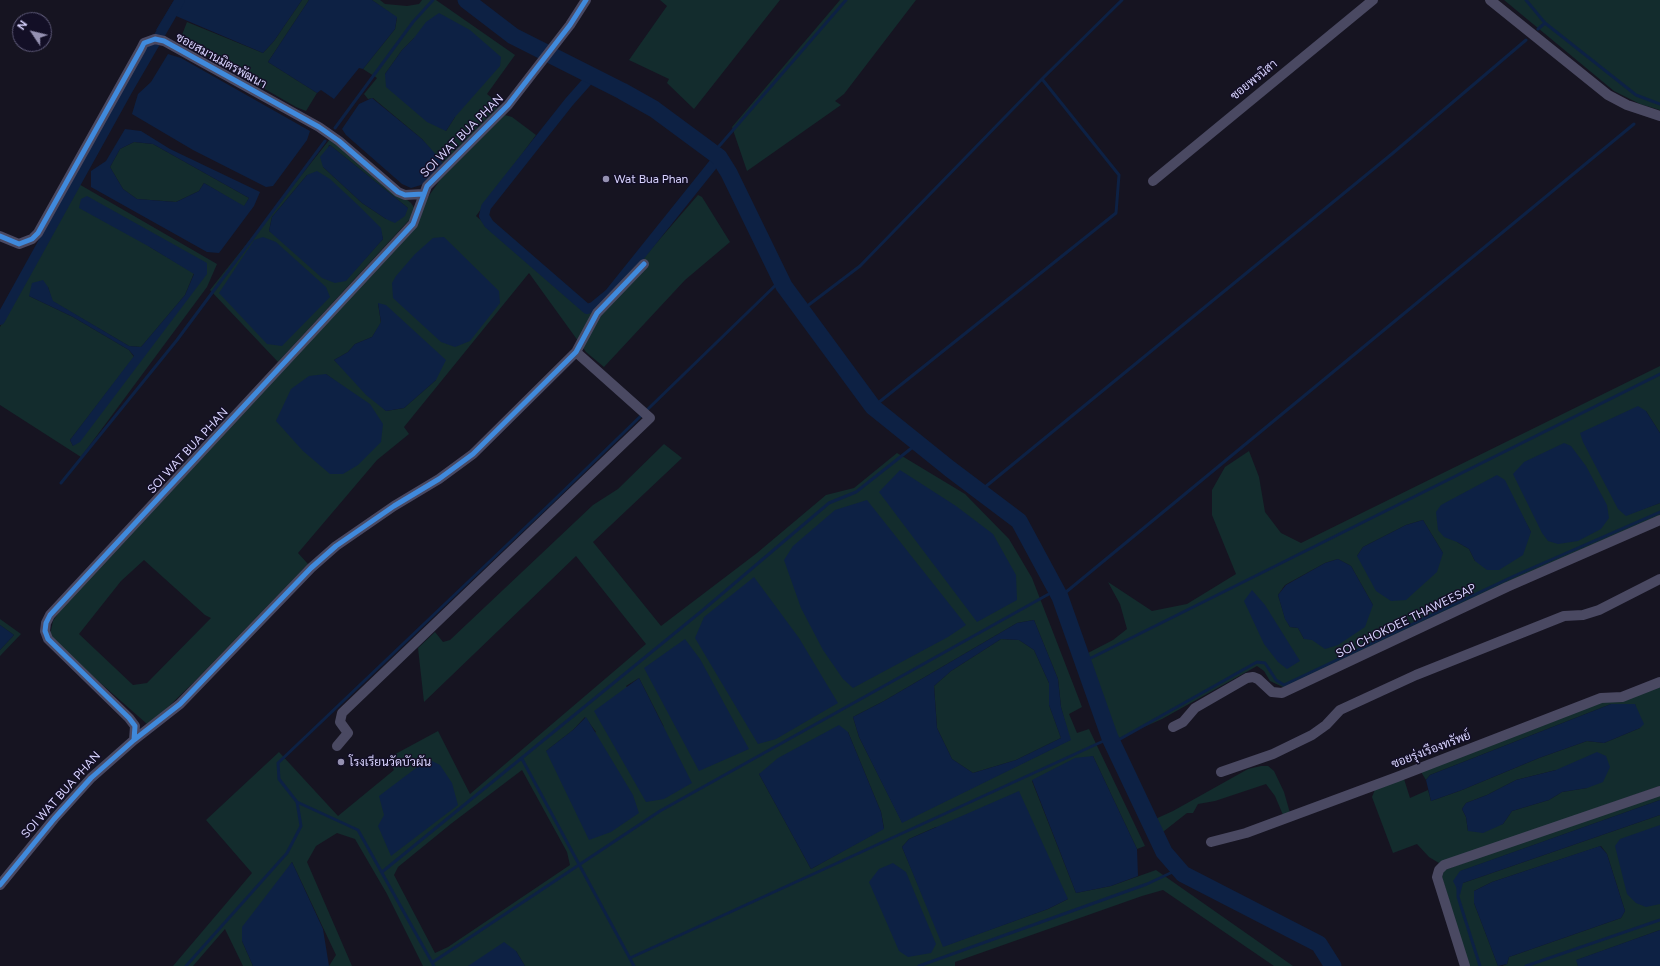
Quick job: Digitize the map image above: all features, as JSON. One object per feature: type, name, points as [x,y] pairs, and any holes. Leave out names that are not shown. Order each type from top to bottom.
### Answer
[{"type":"street","name":"SOI WAT BUA PHAN","points":[[0,886],[54,819],[91,778],[134,740],[135,726],[130,718],[48,639],[45,631],[46,623],[50,615],[413,224],[427,186],[492,122],[525,85],[570,25],[586,0]]},
{"type":"street","name":"ซอยพรนิสา","points":[[1153,181],[1373,0]]},
{"type":"street","points":[[1490,0],[1608,95],[1627,105],[1660,116]]},
{"type":"street","name":"ซอยสมานมิตรพัฒนา","points":[[0,236],[19,244],[32,239],[38,233],[140,50],[144,44],[159,40],[319,127],[339,141],[398,192],[405,195],[423,194]]},
{"type":"street","points":[[134,740],[180,704],[311,568],[336,546],[394,506],[439,479],[473,454],[576,352],[597,313],[644,264]]},
{"type":"street","points":[[337,746],[348,733],[340,722],[342,713],[650,418],[576,352]]},
{"type":"street","name":"SOI CHOKDEE THAWEESAP","points":[[1173,727],[1183,722],[1195,708],[1247,678],[1253,677],[1258,679],[1272,692],[1282,693],[1507,587],[1660,520]]},
{"type":"street","points":[[1221,772],[1273,754],[1312,735],[1326,725],[1340,710],[1416,675],[1564,616],[1583,615],[1599,610],[1660,579]]},
{"type":"street","name":"ซอยรุ่งเรืองทรัพย์","points":[[1211,842],[1246,833],[1602,698],[1622,697],[1660,682]]},
{"type":"street","points":[[1465,966],[1437,877],[1439,870],[1444,865],[1660,791]]},
{"type":"green space","points":[[302,0],[309,0],[268,62],[317,93],[306,111],[296,107],[180,40],[187,22],[263,53],[274,41]]},
{"type":"green space","points":[[372,0],[380,0],[385,4],[407,6],[419,4],[422,0],[436,0],[515,55],[487,94],[503,107],[443,164],[422,139],[373,98],[368,99],[364,94],[377,78],[363,69],[395,29],[397,18]],"holes":[[[414,38],[455,117],[446,131],[385,74],[402,50]]]},
{"type":"green space","points":[[660,0],[780,0],[694,109],[667,83],[669,79],[629,60],[667,6]]},
{"type":"green space","points":[[840,0],[916,0],[844,94],[835,101],[841,105],[747,171],[732,127]]},
{"type":"green space","points":[[1504,0],[1660,0],[1660,110],[1640,104],[1614,91]]},
{"type":"green space","points":[[505,115],[512,117],[536,135],[476,216],[586,313],[590,305],[599,305],[633,270],[698,195],[702,197],[730,242],[685,280],[604,367],[586,352],[529,273],[404,427],[409,434],[377,460],[298,553],[308,564],[194,682],[166,709],[147,724],[63,650],[50,635],[53,621],[63,606],[419,220],[426,200],[440,180]],"holes":[[[378,303],[436,380],[404,408],[386,411],[334,360],[348,352],[355,344],[372,337],[381,323]],[[326,374],[342,386],[276,421]],[[144,560],[205,615],[211,618],[147,683],[133,685],[79,634],[121,581]]]},
{"type":"green space","points":[[330,139],[411,203],[415,209],[410,219],[278,362],[210,290]],"holes":[[[330,145],[408,208],[386,219],[362,203],[323,167]],[[307,175],[380,228],[383,239],[345,281],[269,231],[272,217]]]},
{"type":"green space","points":[[134,142],[153,144],[249,198],[244,207],[204,183],[199,191],[176,202],[137,199],[123,189],[110,167],[120,149]]},
{"type":"green space","points":[[77,183],[217,264],[207,287],[81,457],[0,405],[0,327]],"holes":[[[148,246],[206,274],[73,446],[70,440],[134,357],[129,350],[73,317],[29,296],[48,287],[52,301],[129,346],[141,347],[185,295],[194,273]]]},
{"type":"green space","points":[[1660,366],[1660,433],[1646,411],[1626,515],[1660,503],[1660,516],[1285,688],[1270,681],[1264,671],[1257,666],[1162,719],[1115,740],[1088,653],[1113,640],[1127,629],[1120,604],[1108,582],[1152,611],[1187,604],[1236,574],[1212,515],[1212,490],[1225,467],[1249,451],[1259,477],[1265,512],[1281,533],[1301,543]],"holes":[[[1519,510],[1531,532],[1475,561],[1469,549],[1457,542]],[[1423,520],[1443,553],[1357,556],[1363,547],[1406,525]],[[1338,559],[1351,566],[1373,605],[1304,639],[1298,628],[1290,627],[1285,618],[1278,595],[1285,585],[1325,563]]]},
{"type":"green space","points":[[664,444],[682,458],[593,542],[661,626],[757,553],[826,495],[854,488],[897,453],[965,494],[1009,539],[1032,578],[1082,707],[1069,714],[1077,733],[1089,729],[1145,846],[1137,849],[1093,756],[1032,781],[1076,893],[1111,886],[1156,870],[1293,966],[1274,966],[1163,890],[955,962],[955,966],[525,966],[516,951],[468,966],[423,966],[387,894],[355,839],[337,833],[316,846],[307,862],[352,966],[329,966],[336,955],[292,862],[242,941],[253,966],[243,966],[225,929],[193,966],[173,966],[252,873],[206,820],[279,752],[338,816],[394,770],[388,758],[438,731],[470,794],[646,644],[576,556],[424,702],[418,648],[435,632],[443,642],[450,640],[593,505],[618,489]],"holes":[[[1034,620],[1058,679],[1061,707],[1070,740],[902,822],[859,737],[853,717],[884,701],[1017,623]],[[639,678],[664,727],[626,686]],[[585,717],[596,732],[546,751],[573,730]],[[848,732],[881,812],[884,828],[811,869],[759,774]],[[522,770],[567,852],[570,865],[448,947],[435,953],[394,875],[398,867],[452,823]],[[936,827],[1068,899],[1048,909],[944,946],[902,847],[909,839]]]},
{"type":"green space","points":[[0,619],[21,634],[0,656],[0,650],[14,635],[0,625]]},
{"type":"green space","points":[[1001,639],[1019,640],[1034,650],[1049,683],[1049,705],[1061,738],[1016,760],[973,773],[952,759],[937,728],[934,686],[951,671]]},
{"type":"green space","points":[[1660,686],[1660,786],[1439,863],[1429,857],[1417,844],[1393,853],[1372,797],[1376,787],[1404,779],[1410,798],[1428,790],[1431,801],[1462,790],[1539,758],[1587,741],[1604,743],[1640,728],[1635,704],[1611,704],[1430,775],[1426,780],[1421,772],[1605,699]],"holes":[[[1556,770],[1587,788],[1562,792],[1549,800],[1512,811],[1503,824],[1468,831],[1466,817],[1462,809],[1466,803],[1487,795],[1516,780]]]},
{"type":"green space","points":[[1268,766],[1274,771],[1284,792],[1290,813],[1283,815],[1275,796],[1266,784],[1215,801],[1198,804],[1193,813],[1187,813],[1159,835],[1153,820],[1173,811],[1248,769]]},
{"type":"green space","points":[[1660,793],[1660,800],[1461,871],[1463,883],[1660,815],[1660,930],[1577,960],[1578,966],[1502,966],[1507,964],[1509,957],[1621,918],[1625,911],[1607,854],[1601,846],[1492,882],[1474,891],[1474,903],[1498,966],[1469,966],[1442,877],[1444,870]]},
{"type":"water","points":[[174,0],[302,0],[274,41],[263,53],[176,16],[164,34],[156,30]]},
{"type":"water","points":[[309,0],[372,0],[397,17],[395,29],[363,69],[359,68],[334,99],[321,90],[317,93],[268,62]]},
{"type":"water","points":[[439,13],[470,30],[501,57],[500,66],[455,117],[446,131],[427,122],[386,87],[385,74],[402,50],[414,38],[426,22]]},
{"type":"water","points":[[168,54],[181,58],[310,131],[307,140],[273,186],[266,187],[193,150],[132,114],[138,94],[151,82]]},
{"type":"water","points":[[372,98],[422,139],[443,164],[421,185],[411,188],[402,184],[346,135],[342,129],[359,104]]},
{"type":"water","points":[[125,129],[141,131],[170,149],[260,192],[254,206],[219,253],[207,252],[91,187],[91,171],[106,161]],"holes":[[[134,142],[153,144],[249,198],[244,206],[204,183],[199,191],[176,202],[137,199],[123,189],[110,167],[120,149]]]},
{"type":"water","points":[[330,145],[408,208],[405,216],[395,223],[386,219],[362,203],[323,167],[320,157]]},
{"type":"water","points":[[317,171],[330,179],[381,228],[383,239],[346,281],[335,283],[322,278],[269,231],[272,217],[307,175]]},
{"type":"water","points":[[87,196],[207,263],[207,274],[80,442],[73,446],[70,440],[134,356],[129,350],[73,317],[29,296],[32,283],[43,280],[48,287],[53,301],[129,346],[141,347],[185,295],[194,274],[148,246],[79,208],[81,199]]},
{"type":"water","points":[[263,237],[276,242],[326,287],[330,297],[282,346],[267,344],[219,293],[254,240]]},
{"type":"water","points":[[444,237],[499,291],[500,303],[470,341],[455,347],[441,342],[393,298],[392,283],[396,276],[415,254],[433,238]]},
{"type":"water","points":[[378,303],[386,305],[446,360],[436,380],[404,408],[386,411],[366,395],[334,360],[348,352],[355,344],[372,337],[381,322]]},
{"type":"water","points":[[326,374],[370,404],[383,424],[381,442],[358,465],[343,474],[330,474],[303,451],[276,421],[291,389],[309,376]]},
{"type":"water","points":[[1638,406],[1646,411],[1660,433],[1660,503],[1626,516],[1618,509],[1583,442],[1580,433]]},
{"type":"water","points":[[1564,443],[1571,446],[1586,466],[1607,505],[1609,518],[1601,529],[1578,541],[1558,544],[1548,541],[1542,533],[1513,474],[1524,462]]},
{"type":"water","points":[[900,470],[956,506],[993,534],[1016,575],[1017,600],[977,622],[879,492]]},
{"type":"water","points":[[1497,475],[1505,480],[1531,532],[1523,555],[1499,570],[1487,570],[1475,561],[1469,549],[1444,537],[1438,530],[1436,512],[1441,505]]},
{"type":"water","points":[[867,500],[966,625],[948,637],[853,688],[843,679],[823,650],[801,608],[784,560],[793,546],[835,510]]},
{"type":"water","points":[[1423,520],[1443,553],[1437,572],[1406,600],[1391,601],[1376,591],[1357,556],[1363,547],[1406,525]]},
{"type":"water","points":[[1338,559],[1351,566],[1373,605],[1365,627],[1338,645],[1325,649],[1312,640],[1304,639],[1298,628],[1290,627],[1285,619],[1278,595],[1286,585],[1325,563]]},
{"type":"water","points":[[754,577],[799,638],[838,703],[776,739],[758,744],[695,638],[704,617]]},
{"type":"water","points":[[1252,590],[1265,605],[1300,661],[1287,669],[1278,662],[1264,644],[1244,601]]},
{"type":"water","points":[[1034,620],[1058,679],[1061,707],[1071,740],[902,823],[859,737],[853,717],[884,701],[1017,623]],"holes":[[[1001,639],[1019,640],[1034,650],[1049,683],[1049,705],[1061,738],[1016,760],[973,773],[952,759],[937,728],[934,686],[951,671]]]},
{"type":"water","points":[[0,625],[14,635],[0,650]]},
{"type":"water","points":[[685,639],[700,659],[749,749],[699,771],[644,668]]},
{"type":"water","points":[[639,678],[692,783],[664,799],[646,802],[594,711]]},
{"type":"water","points":[[1611,704],[1635,704],[1644,724],[1640,728],[1604,743],[1587,741],[1539,758],[1462,790],[1431,801],[1426,780],[1430,775]]},
{"type":"water","points":[[586,717],[633,795],[639,813],[611,832],[589,840],[546,751],[573,730]]},
{"type":"water","points":[[839,725],[848,732],[881,812],[884,829],[811,869],[759,774],[778,758]]},
{"type":"water","points":[[1597,752],[1606,756],[1610,767],[1603,782],[1587,788],[1562,792],[1549,800],[1512,811],[1503,824],[1483,833],[1468,831],[1466,817],[1462,809],[1466,803],[1487,795],[1516,780],[1556,770]]},
{"type":"water","points":[[1093,756],[1137,849],[1138,876],[1111,886],[1076,893],[1032,780],[1075,758]]},
{"type":"water","points":[[428,759],[440,765],[452,783],[458,805],[391,856],[378,826],[384,815],[379,796]]},
{"type":"water","points":[[1019,791],[1068,899],[1048,909],[943,947],[902,847],[909,839]]},
{"type":"water","points":[[1660,800],[1660,815],[1463,883],[1460,895],[1453,881],[1460,871]]},
{"type":"water","points":[[1660,825],[1660,904],[1646,907],[1636,903],[1627,894],[1615,846],[1620,839]]},
{"type":"water","points":[[1600,846],[1607,854],[1625,911],[1621,918],[1509,957],[1507,964],[1498,966],[1474,903],[1474,891],[1492,882]]},
{"type":"water","points":[[292,862],[323,929],[329,966],[253,966],[242,941],[242,927]]},
{"type":"water","points":[[893,863],[906,872],[936,944],[931,953],[908,957],[899,951],[869,882],[879,869]]},
{"type":"water","points":[[1660,930],[1660,966],[1578,966],[1576,960]]},
{"type":"water","points":[[504,942],[516,951],[525,966],[468,966]]},
{"type":"waterway","points":[[0,320],[127,91],[180,0]]},
{"type":"waterway","points":[[335,128],[413,22],[433,0]]},
{"type":"waterway","points":[[466,0],[513,36],[622,91],[654,109],[719,157],[729,173],[784,286],[873,407],[950,469],[1019,521],[1060,597],[1110,738],[1164,852],[1183,874],[1319,944],[1333,966]]},
{"type":"waterway","points":[[714,152],[846,0]]},
{"type":"waterway","points":[[802,310],[860,266],[1042,79],[1122,0]]},
{"type":"waterway","points":[[1526,0],[1545,23],[1538,29]]},
{"type":"waterway","points":[[1545,23],[1636,95],[1660,104]]},
{"type":"waterway","points":[[979,492],[1393,153],[1526,40]]},
{"type":"waterway","points":[[592,76],[569,102],[486,207],[484,216],[489,224],[587,309],[593,307],[610,293],[719,157]]},
{"type":"waterway","points":[[873,407],[1116,213],[1119,175],[1042,79]]},
{"type":"waterway","points":[[1060,597],[1634,124]]},
{"type":"waterway","points":[[61,483],[177,340],[325,141]]},
{"type":"waterway","points":[[434,966],[358,830],[297,802],[279,779],[278,763],[550,504],[781,280]]},
{"type":"waterway","points":[[1083,662],[1660,374]]},
{"type":"waterway","points":[[382,872],[703,610],[829,503],[856,492],[918,443]]},
{"type":"waterway","points":[[1113,743],[1257,662],[1265,663],[1276,680],[1284,685],[1514,576],[1660,512]]},
{"type":"waterway","points":[[433,962],[660,811],[1056,590]]},
{"type":"waterway","points":[[630,958],[1110,738]]},
{"type":"waterway","points":[[522,759],[634,966]]},
{"type":"waterway","points":[[186,966],[287,853],[301,826],[297,802]]},
{"type":"waterway","points":[[919,966],[1147,884],[1179,869]]},
{"type":"waterway","points":[[1458,888],[1458,897],[1480,966]]},
{"type":"waterway","points":[[1526,966],[1660,920]]},
{"type":"cycle path","points":[[0,885],[54,819],[91,778],[134,740],[135,726],[129,718],[48,639],[45,631],[46,623],[50,615],[413,224],[427,186],[508,105],[570,25],[586,0]]},
{"type":"cycle path","points":[[0,236],[19,244],[32,239],[38,233],[144,43],[155,39],[164,41],[319,127],[339,141],[398,192],[405,195],[423,194]]},
{"type":"cycle path","points":[[134,740],[180,704],[311,568],[336,546],[394,506],[439,479],[473,454],[576,352],[597,313],[644,264]]},
{"type":"place","name":"Wat Bua Phan","points":[[606,179]]},
{"type":"place","name":"โรงเรียนวัดบัวผัน","points":[[341,762]]}]
